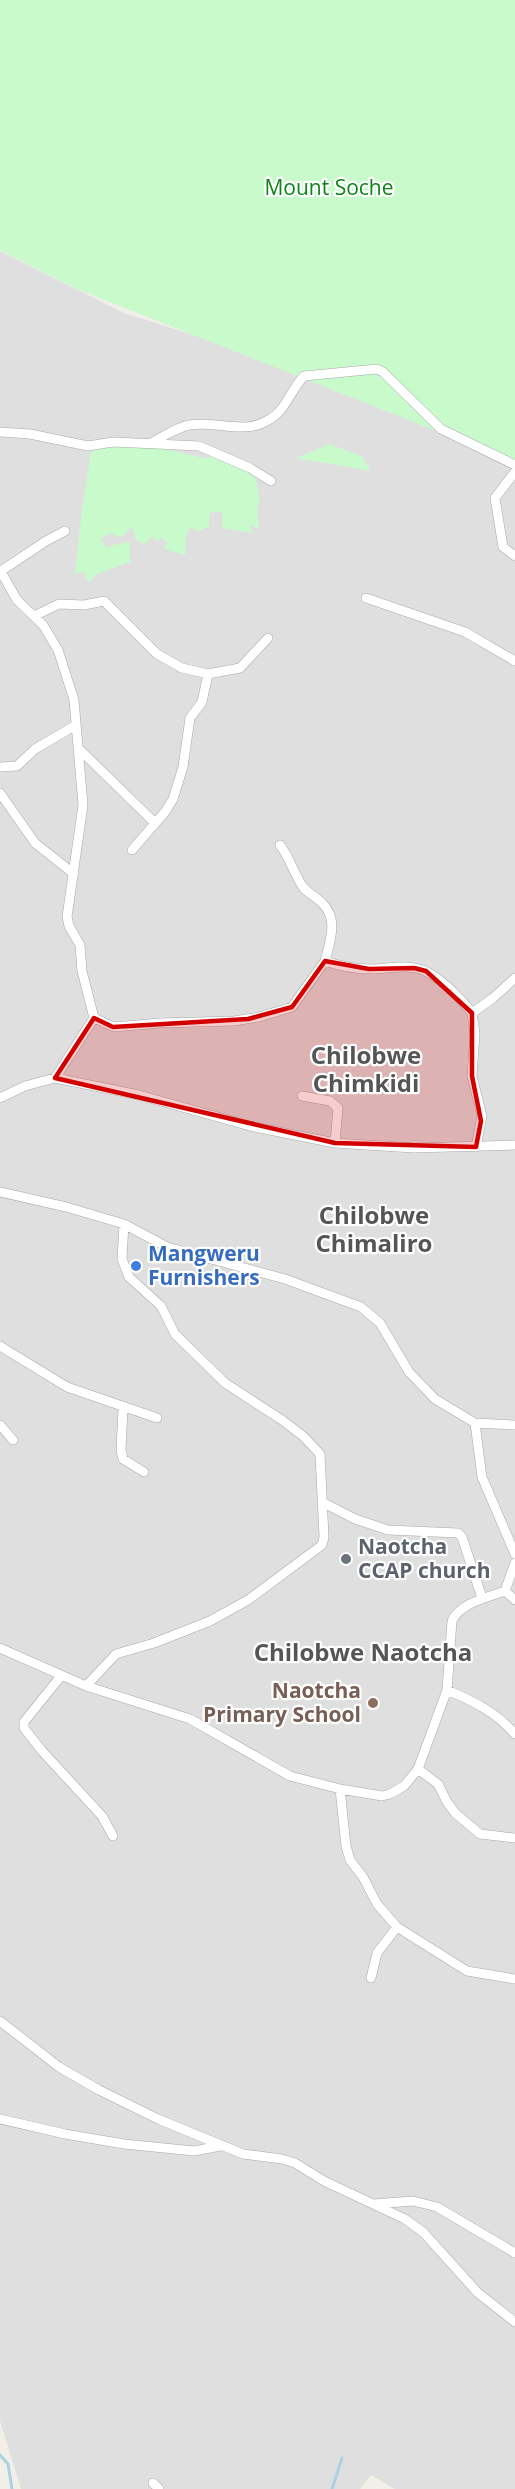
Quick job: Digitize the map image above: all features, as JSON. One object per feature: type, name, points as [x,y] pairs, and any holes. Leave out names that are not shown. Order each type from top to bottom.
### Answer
[{"type":"street","points":[[151,443],[189,425],[206,424],[244,428],[268,421],[287,403],[304,376],[377,369],[383,372],[441,429],[515,465]]},
{"type":"street","points":[[0,432],[88,446],[113,442],[199,446],[250,468],[271,481]]},
{"type":"street","points":[[515,472],[495,498],[503,547],[515,556]]},
{"type":"street","points":[[55,1078],[94,1018],[82,971],[80,945],[68,922],[83,805],[74,700],[58,650],[43,625],[21,606],[0,571],[65,531]]},
{"type":"street","points":[[366,598],[465,632],[515,661]]},
{"type":"street","points":[[34,616],[59,604],[84,605],[104,601],[143,641],[169,662],[182,668],[208,674],[240,668],[268,638]]},
{"type":"street","points":[[132,850],[173,799],[183,767],[190,718],[202,702],[208,674]]},
{"type":"street","points":[[0,767],[17,766],[35,749],[76,724]]},
{"type":"street","points":[[78,748],[155,823]]},
{"type":"street","points":[[0,793],[34,843],[74,874]]},
{"type":"street","points":[[94,1018],[114,1027],[234,1021],[259,1017],[292,1007],[325,961],[333,932],[327,908],[304,888],[290,858],[280,845]]},
{"type":"street","points":[[325,961],[369,969],[414,968],[426,971],[461,999],[472,1013],[474,1033],[472,1076],[482,1116],[476,1147]]},
{"type":"street","points":[[472,1013],[515,978]]},
{"type":"street","points":[[0,1098],[25,1086],[55,1078],[139,1095],[250,1126],[335,1143],[414,1149],[515,1145]]},
{"type":"street","points":[[302,1096],[330,1101],[338,1108],[335,1143]]},
{"type":"street","points":[[0,1192],[66,1207],[124,1224],[186,1253],[285,1278],[361,1307],[385,1329],[409,1372],[428,1393],[475,1423],[515,1425]]},
{"type":"street","points":[[86,1686],[116,1654],[154,1643],[210,1621],[248,1600],[322,1545],[324,1537],[320,1454],[303,1436],[282,1420],[225,1383],[175,1334],[161,1306],[129,1277],[122,1259],[124,1224]]},
{"type":"street","points":[[0,1346],[67,1386],[123,1408],[157,1418]]},
{"type":"street","points":[[123,1408],[121,1450],[123,1459],[144,1472]]},
{"type":"street","points":[[475,1423],[482,1477],[515,1554]]},
{"type":"street","points":[[0,1425],[13,1440]]},
{"type":"street","points":[[324,1503],[355,1519],[388,1530],[458,1533],[462,1537],[483,1598]]},
{"type":"street","points":[[505,1591],[515,1563]]},
{"type":"street","points":[[0,1648],[86,1686],[190,1719],[234,1742],[284,1774],[340,1789],[376,1795],[390,1794],[404,1786],[418,1769],[447,1690],[452,1621],[461,1610],[483,1598],[505,1591]]},
{"type":"street","points":[[505,1591],[515,1599]]},
{"type":"street","points":[[61,1676],[24,1722],[24,1728],[102,1816],[113,1836]]},
{"type":"street","points":[[447,1690],[490,1711],[515,1734]]},
{"type":"street","points":[[418,1769],[435,1780],[455,1813],[480,1834],[515,1838]]},
{"type":"street","points":[[340,1789],[346,1846],[350,1860],[363,1877],[377,1904],[397,1927],[467,1971],[515,1979]]},
{"type":"street","points":[[371,1978],[377,1953],[397,1927]]},
{"type":"street","points":[[0,2020],[59,2067],[93,2087],[158,2119],[243,2154],[295,2163],[405,2219],[423,2232],[478,2293],[515,2322]]},
{"type":"street","points":[[0,2119],[65,2134],[124,2144],[194,2151],[220,2146]]},
{"type":"street","points":[[374,2204],[413,2201],[437,2207],[515,2253]]},
{"type":"highlighted area","points":[[325,961],[369,969],[414,968],[426,971],[472,1013],[472,1076],[481,1121],[476,1147],[335,1143],[55,1078],[94,1018],[113,1027],[248,1019],[292,1007]]},
{"type":"shaded area","points":[[0,251],[124,313],[400,401],[515,461],[515,2489],[395,2489],[371,2475],[360,2489],[21,2489],[0,2421]]},
{"type":"green space","name":"Mount Soche","points":[[0,0],[515,0],[515,462],[77,289],[0,250]]},
{"type":"green space","points":[[112,438],[202,458],[217,456],[240,465],[255,476],[260,500],[257,510],[259,529],[249,524],[253,533],[222,528],[222,511],[210,513],[209,526],[199,531],[191,528],[186,535],[185,555],[164,549],[167,542],[161,537],[157,542],[152,536],[145,544],[136,540],[132,526],[122,537],[111,534],[101,538],[106,548],[130,542],[130,562],[97,574],[88,583],[84,572],[75,574],[93,440]]},
{"type":"green space","points":[[330,444],[363,457],[370,471],[296,458]]},
{"type":"waterway","points":[[0,2455],[8,2464],[12,2489]]},
{"type":"waterway","points":[[332,2489],[342,2458]]},
{"type":"place","name":"Mangweru Furnishers","points":[[136,1266]]},
{"type":"place","name":"Naotcha CCAP church","points":[[346,1559]]},
{"type":"place","name":"Naotcha Primary School","points":[[373,1703]]},
{"type":"district","name":"Chilobwe Chimkidi","points":[[366,1070]]},
{"type":"district","name":"Chilobwe Chimaliro","points":[[374,1230]]},
{"type":"district","name":"Chilobwe Naotcha","points":[[363,1653]]}]
